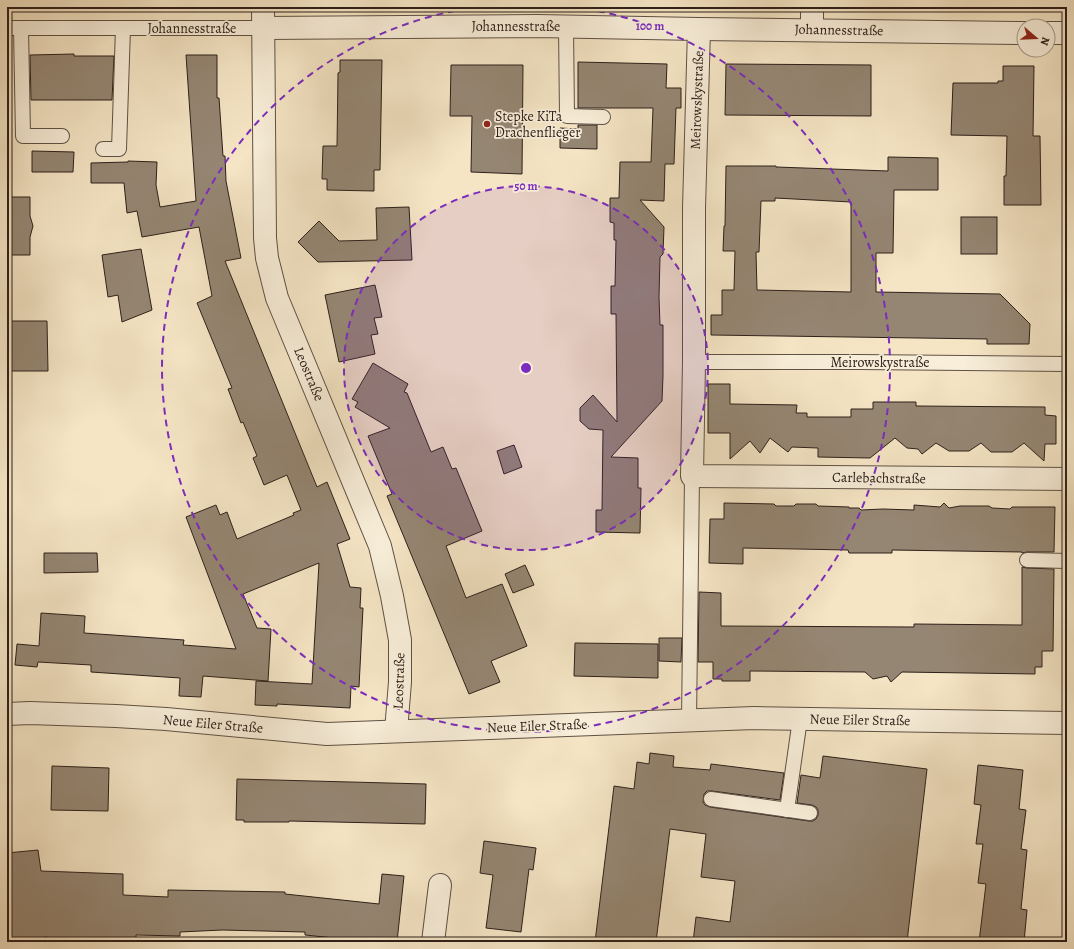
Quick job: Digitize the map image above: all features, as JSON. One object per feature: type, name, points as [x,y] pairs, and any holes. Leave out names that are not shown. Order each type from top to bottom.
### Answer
[{"type":"street","name":"Leostraße","points":[[264,7],[265,238],[267,258],[277,298],[380,546],[392,596],[400,640],[400,682],[396,731]]},
{"type":"street","points":[[812,7],[812,30]]},
{"type":"street","name":"Johannesstraße","points":[[263,28],[537,16],[566,26],[699,29],[1016,32]]},
{"type":"street","name":"Meirowskystraße","points":[[692,476],[694,208],[699,29]]},
{"type":"street","points":[[1056,33],[1067,33]]},
{"type":"street","name":"Carlebachstraße","points":[[692,476],[1067,479]]},
{"type":"street","name":"Neue Eiler Straße","points":[[7,714],[30,713],[130,717],[327,734],[754,718],[1067,723]]},
{"type":"street","points":[[433,942],[440,885]]},
{"type":"lane","points":[[566,26],[567,116],[603,117]]},
{"type":"lane","name":"Johannesstraße","points":[[7,28],[263,28]]},
{"type":"lane","points":[[22,28],[23,136],[62,136]]},
{"type":"lane","points":[[104,149],[119,149],[123,28]]},
{"type":"lane","name":"Meirowskystraße","points":[[694,362],[1067,364]]},
{"type":"lane","points":[[689,721],[692,476]]},
{"type":"lane","points":[[1027,560],[1067,561]]},
{"type":"lane","points":[[787,810],[800,719]]},
{"type":"lane","points":[[711,800],[810,813]]},
{"type":"building","points":[[74,54],[74,56],[114,56],[112,100],[31,100],[30,55]]},
{"type":"building","points":[[186,55],[217,55],[217,98],[219,98],[223,156],[225,156],[226,181],[241,258],[225,261],[317,487],[327,482],[350,539],[337,544],[350,587],[361,588],[360,608],[363,608],[359,687],[351,686],[350,708],[277,704],[277,706],[255,705],[256,681],[312,684],[319,563],[243,594],[257,628],[271,629],[268,681],[203,676],[201,697],[179,696],[180,678],[91,672],[91,665],[38,662],[37,667],[15,665],[17,644],[39,646],[41,613],[85,616],[84,633],[184,640],[183,645],[236,649],[186,517],[216,505],[220,515],[227,512],[237,539],[294,515],[293,513],[301,510],[287,475],[264,485],[253,458],[257,456],[243,422],[241,423],[228,389],[232,388],[197,303],[212,296],[199,227],[142,237],[137,211],[127,213],[124,183],[91,183],[91,163],[128,161],[157,162],[156,185],[160,207],[196,201]]},
{"type":"building","points":[[340,60],[382,60],[380,170],[374,170],[374,191],[327,190],[327,179],[322,179],[323,146],[337,146],[338,73],[340,72]]},
{"type":"building","points":[[578,62],[667,64],[666,88],[681,88],[681,108],[676,108],[674,164],[665,164],[664,201],[640,200],[664,227],[663,254],[660,257],[659,297],[660,325],[663,325],[662,401],[611,457],[638,458],[638,488],[641,488],[640,533],[596,532],[596,510],[602,510],[603,430],[589,429],[580,421],[580,408],[593,395],[617,422],[616,314],[611,314],[611,286],[615,286],[616,240],[614,240],[614,223],[610,222],[610,198],[619,198],[620,162],[651,162],[653,108],[578,108]]},
{"type":"building","points":[[726,64],[871,65],[871,116],[725,115]]},
{"type":"building","points":[[451,65],[523,65],[522,174],[471,172],[472,116],[450,116]]},
{"type":"building","points":[[1003,66],[1034,66],[1033,136],[1040,136],[1041,205],[1004,205],[1004,176],[1006,176],[1007,136],[951,135],[953,83],[998,83],[998,81],[1003,81]]},
{"type":"building","points":[[578,125],[597,125],[597,149],[560,148],[560,128],[578,129]]},
{"type":"building","points":[[32,151],[74,152],[73,172],[32,172]]},
{"type":"building","points":[[888,157],[938,158],[938,190],[894,190],[893,253],[876,253],[876,292],[1000,294],[1030,324],[1029,344],[987,344],[987,339],[711,335],[711,315],[722,315],[722,290],[734,290],[735,251],[723,251],[726,166],[776,166],[888,171]],"holes":[[[775,198],[851,202],[851,292],[757,290],[756,252],[759,252],[761,201],[775,201]]]},
{"type":"building","points":[[7,197],[30,197],[30,216],[33,226],[30,237],[30,255],[7,255]]},
{"type":"building","points":[[409,207],[412,260],[318,262],[298,242],[319,221],[339,241],[377,240],[376,208]]},
{"type":"building","points":[[961,217],[997,217],[997,254],[961,254]]},
{"type":"building","points":[[141,249],[152,310],[122,322],[118,295],[108,297],[102,255]]},
{"type":"building","points":[[375,285],[382,317],[374,318],[378,334],[371,335],[375,354],[339,362],[325,295]]},
{"type":"building","points":[[7,321],[47,321],[48,371],[7,371]]},
{"type":"building","points":[[373,363],[408,384],[404,392],[407,393],[431,452],[443,447],[452,469],[456,468],[482,531],[446,546],[466,598],[502,584],[527,646],[491,661],[500,682],[469,694],[387,496],[392,494],[368,436],[390,428],[355,407],[358,402],[352,399]]},
{"type":"building","points":[[708,384],[730,384],[730,404],[797,405],[796,413],[807,413],[807,417],[851,417],[851,409],[873,409],[873,402],[916,402],[916,406],[1045,407],[1045,415],[1056,416],[1056,444],[1045,444],[1044,461],[1024,443],[1012,452],[991,452],[981,443],[969,451],[949,451],[936,443],[922,454],[918,449],[907,448],[895,438],[870,458],[818,457],[818,448],[792,447],[788,452],[770,438],[760,453],[750,441],[730,459],[730,433],[708,433]]},
{"type":"building","points":[[514,445],[522,467],[504,474],[497,451]]},
{"type":"building","points":[[724,503],[774,504],[776,506],[816,504],[818,506],[859,508],[861,510],[914,510],[914,505],[940,507],[944,503],[949,508],[960,506],[989,506],[992,508],[1010,509],[1012,507],[1055,507],[1054,552],[1022,553],[892,550],[892,553],[849,553],[848,550],[743,548],[743,564],[709,563],[710,519],[724,519]]},
{"type":"building","points":[[44,553],[97,553],[98,572],[44,573]]},
{"type":"building","points":[[525,565],[534,585],[513,593],[505,574]]},
{"type":"building","points":[[1022,567],[1054,569],[1053,651],[1042,651],[1042,667],[1035,667],[1035,674],[902,672],[891,682],[887,676],[873,679],[865,672],[750,671],[750,681],[722,681],[722,679],[713,679],[713,662],[698,662],[699,592],[721,593],[721,626],[914,627],[914,624],[1022,625]]},
{"type":"building","points":[[659,638],[682,638],[681,662],[659,661]]},
{"type":"building","points":[[575,643],[658,644],[658,678],[574,676]]},
{"type":"building","points":[[650,753],[674,756],[673,767],[710,770],[711,764],[784,773],[780,800],[707,791],[704,794],[703,802],[705,805],[710,807],[809,821],[816,819],[818,810],[812,805],[797,803],[801,775],[820,778],[823,756],[927,769],[907,942],[693,942],[696,917],[730,922],[735,881],[701,877],[706,834],[670,829],[656,942],[595,942],[614,786],[634,789],[637,762],[649,764]]},
{"type":"building","points":[[978,765],[1023,770],[1019,809],[1026,810],[1021,849],[1027,850],[1021,909],[1027,910],[1024,942],[979,942],[986,884],[978,883],[983,844],[976,844],[981,805],[974,804]]},
{"type":"building","points":[[52,766],[109,768],[108,811],[51,810]]},
{"type":"building","points":[[237,779],[426,784],[425,824],[289,821],[244,822],[244,820],[236,820]]},
{"type":"building","points":[[484,841],[536,848],[533,870],[529,869],[521,932],[486,928],[493,875],[480,873]]},
{"type":"building","points":[[38,850],[41,871],[123,874],[123,895],[168,897],[168,890],[285,892],[285,894],[379,904],[382,874],[404,876],[397,942],[373,942],[305,935],[305,932],[222,930],[180,932],[180,936],[136,935],[136,938],[121,938],[121,942],[47,942],[47,937],[7,941],[7,853]]},
{"type":"place","name":"Stepke KiTa Drachenflieger","points":[[487,124]]}]
